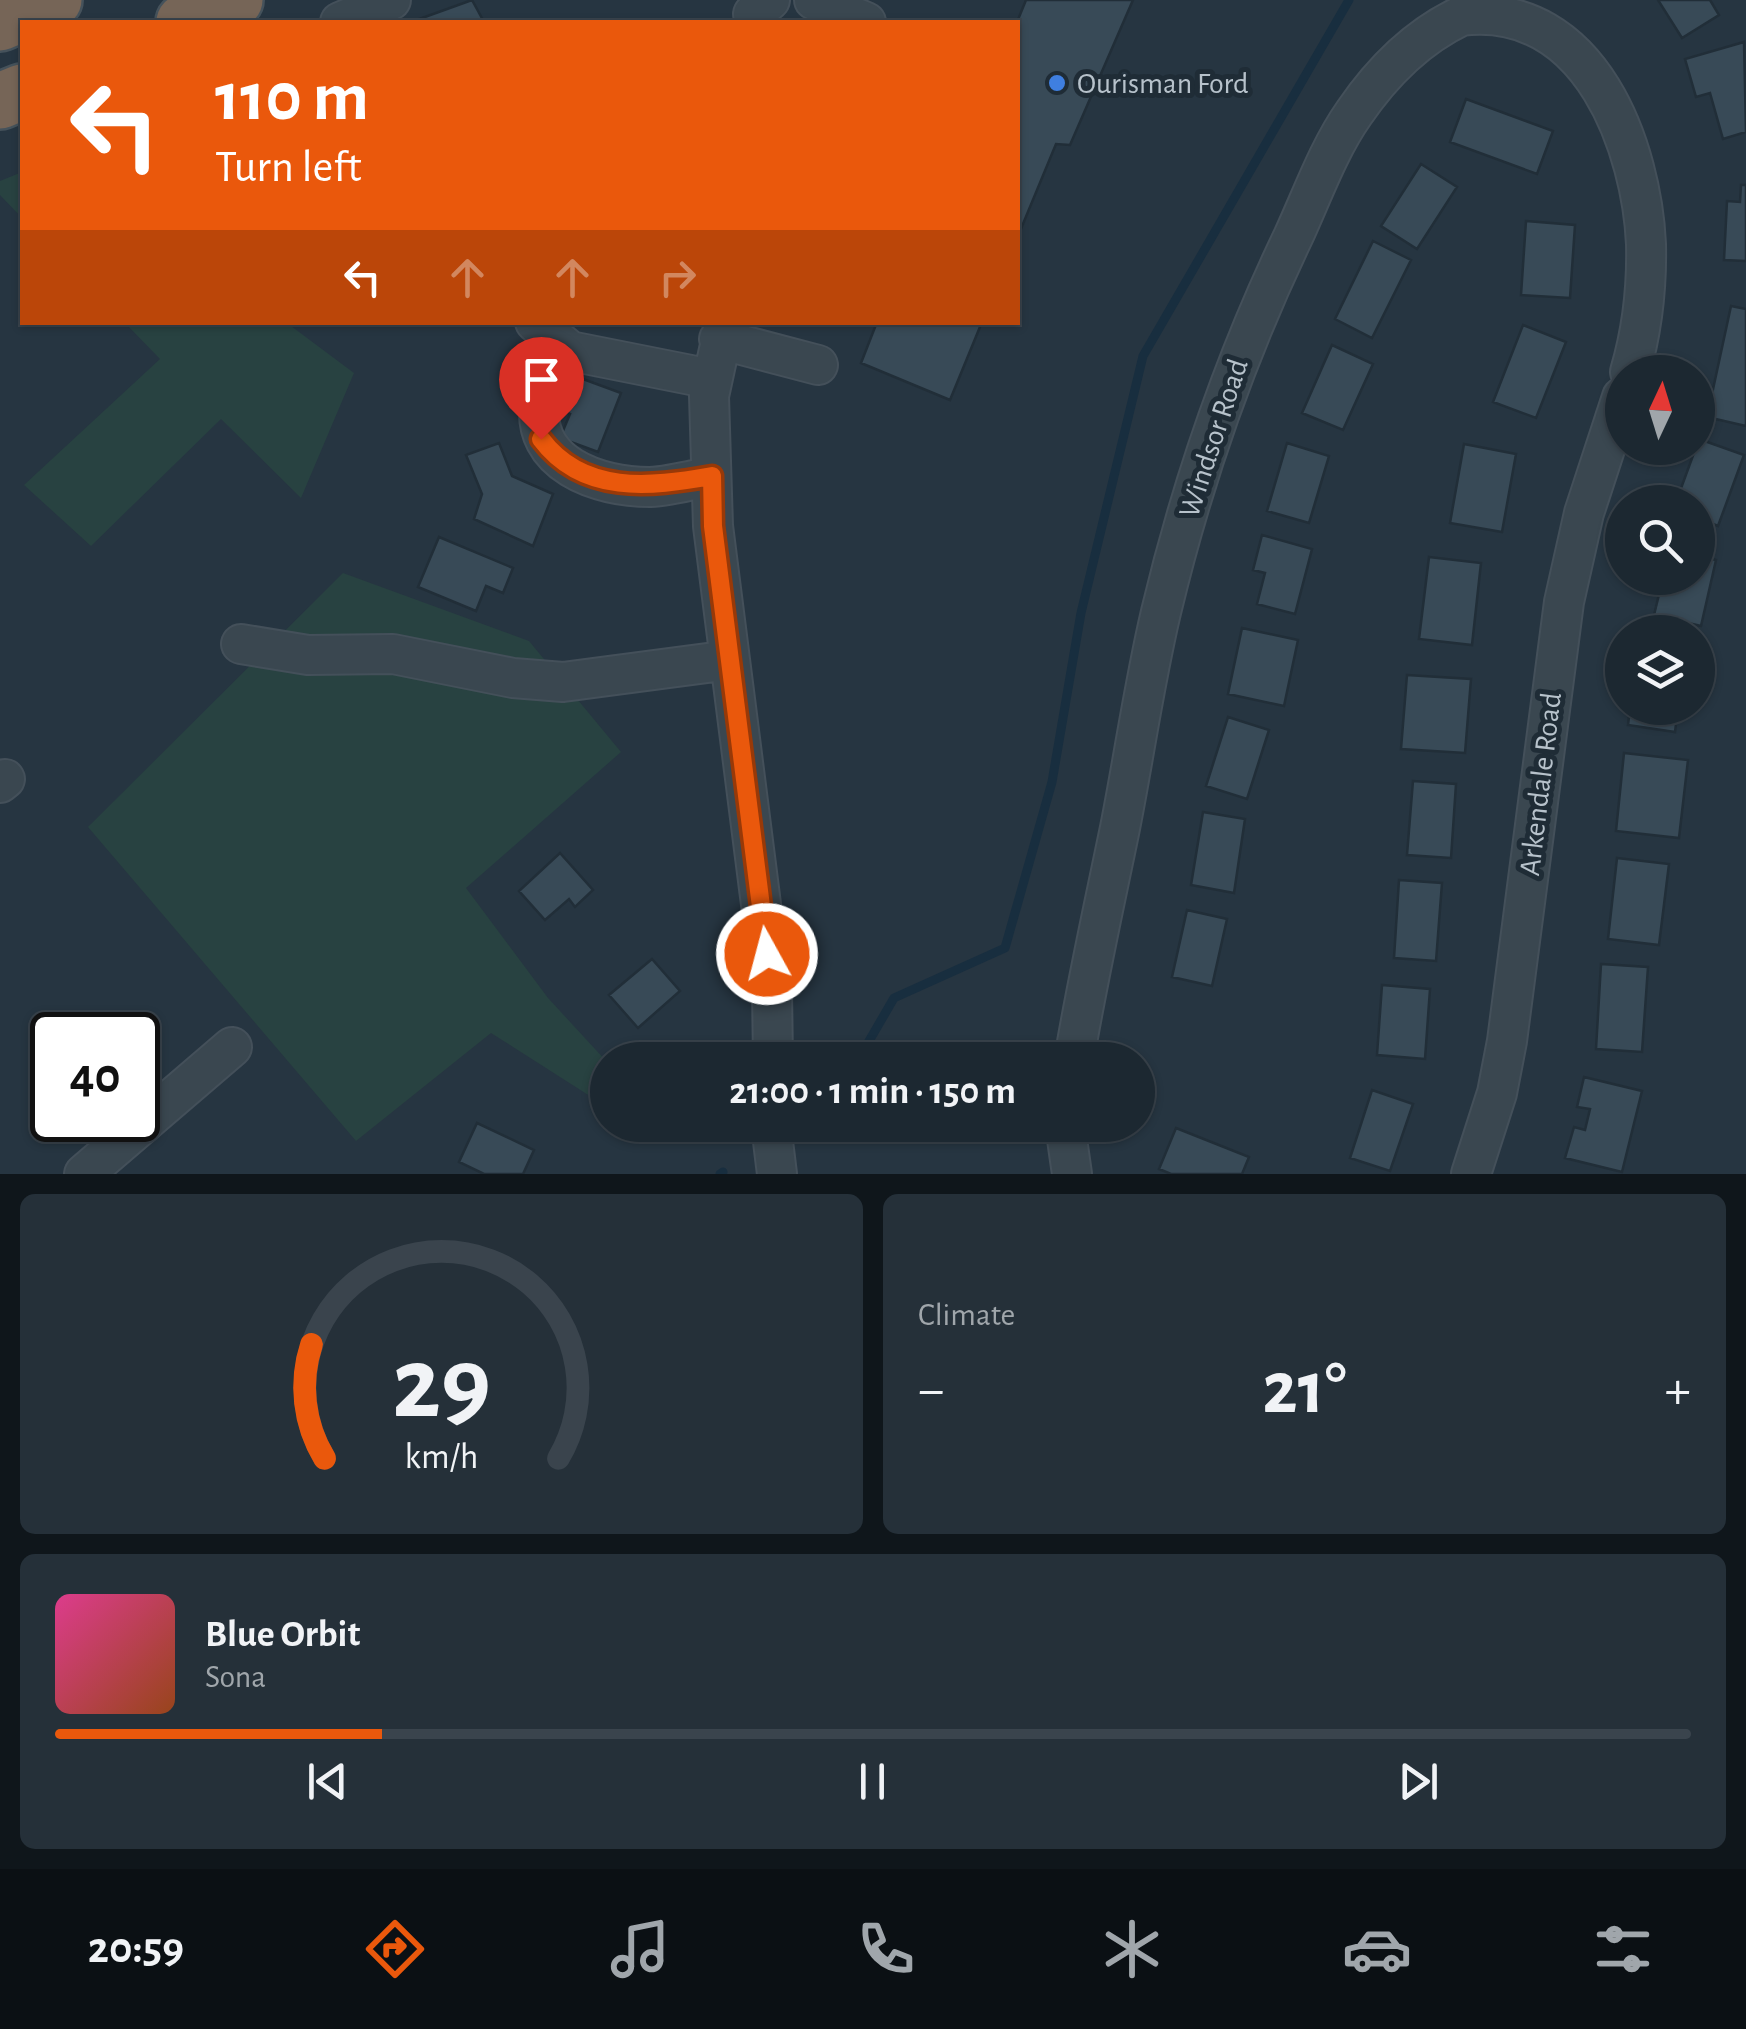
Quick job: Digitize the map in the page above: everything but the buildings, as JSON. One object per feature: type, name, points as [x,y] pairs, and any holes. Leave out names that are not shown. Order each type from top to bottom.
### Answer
[{"type":"street","points":[[344,20],[385,1]]},
{"type":"street","name":"Windsor Road","points":[[1078,1042],[1161,614],[1206,450],[1245,342],[1337,142],[1375,85],[1408,50],[1436,28],[1496,4],[1534,8],[1583,42],[1601,68],[1620,115],[1642,206],[1645,296],[1633,355]]},
{"type":"street","points":[[539,325],[570,351],[711,379]]},
{"type":"street","points":[[773,1042],[772,991],[713,526],[711,379],[722,331],[818,366]]},
{"type":"street","points":[[570,351],[556,358],[542,388],[538,416],[541,439],[555,457],[615,484],[654,487],[712,476]]},
{"type":"street","name":"Arkendale Road","points":[[1472,1174],[1497,1093],[1507,1041],[1564,602],[1584,513],[1605,448]]},
{"type":"street","points":[[241,644],[308,654],[394,654],[512,678],[563,682],[730,660]]},
{"type":"street","points":[[84,1174],[232,1047]]},
{"type":"street","points":[[774,1142],[777,1174]]},
{"type":"street","points":[[1067,1142],[1072,1174]]},
{"type":"green space","points":[[20,173],[20,216],[0,195],[0,181]]},
{"type":"green space","points":[[127,325],[290,325],[354,373],[301,498],[221,419],[91,546],[24,485],[160,359]]},
{"type":"green space","points":[[343,573],[529,641],[621,752],[466,888],[548,998],[590,1044],[590,1096],[491,1033],[356,1141],[88,827]]},
{"type":"waterway","points":[[868,1042],[894,998],[1005,948],[1052,782],[1081,613],[1143,356],[1349,0]]},
{"type":"place","name":"Ourisman Ford","points":[[1057,83]]},
{"type":"route","points":[[541,439],[555,457],[578,471],[615,484],[654,487],[712,476],[713,526],[767,954]]}]
